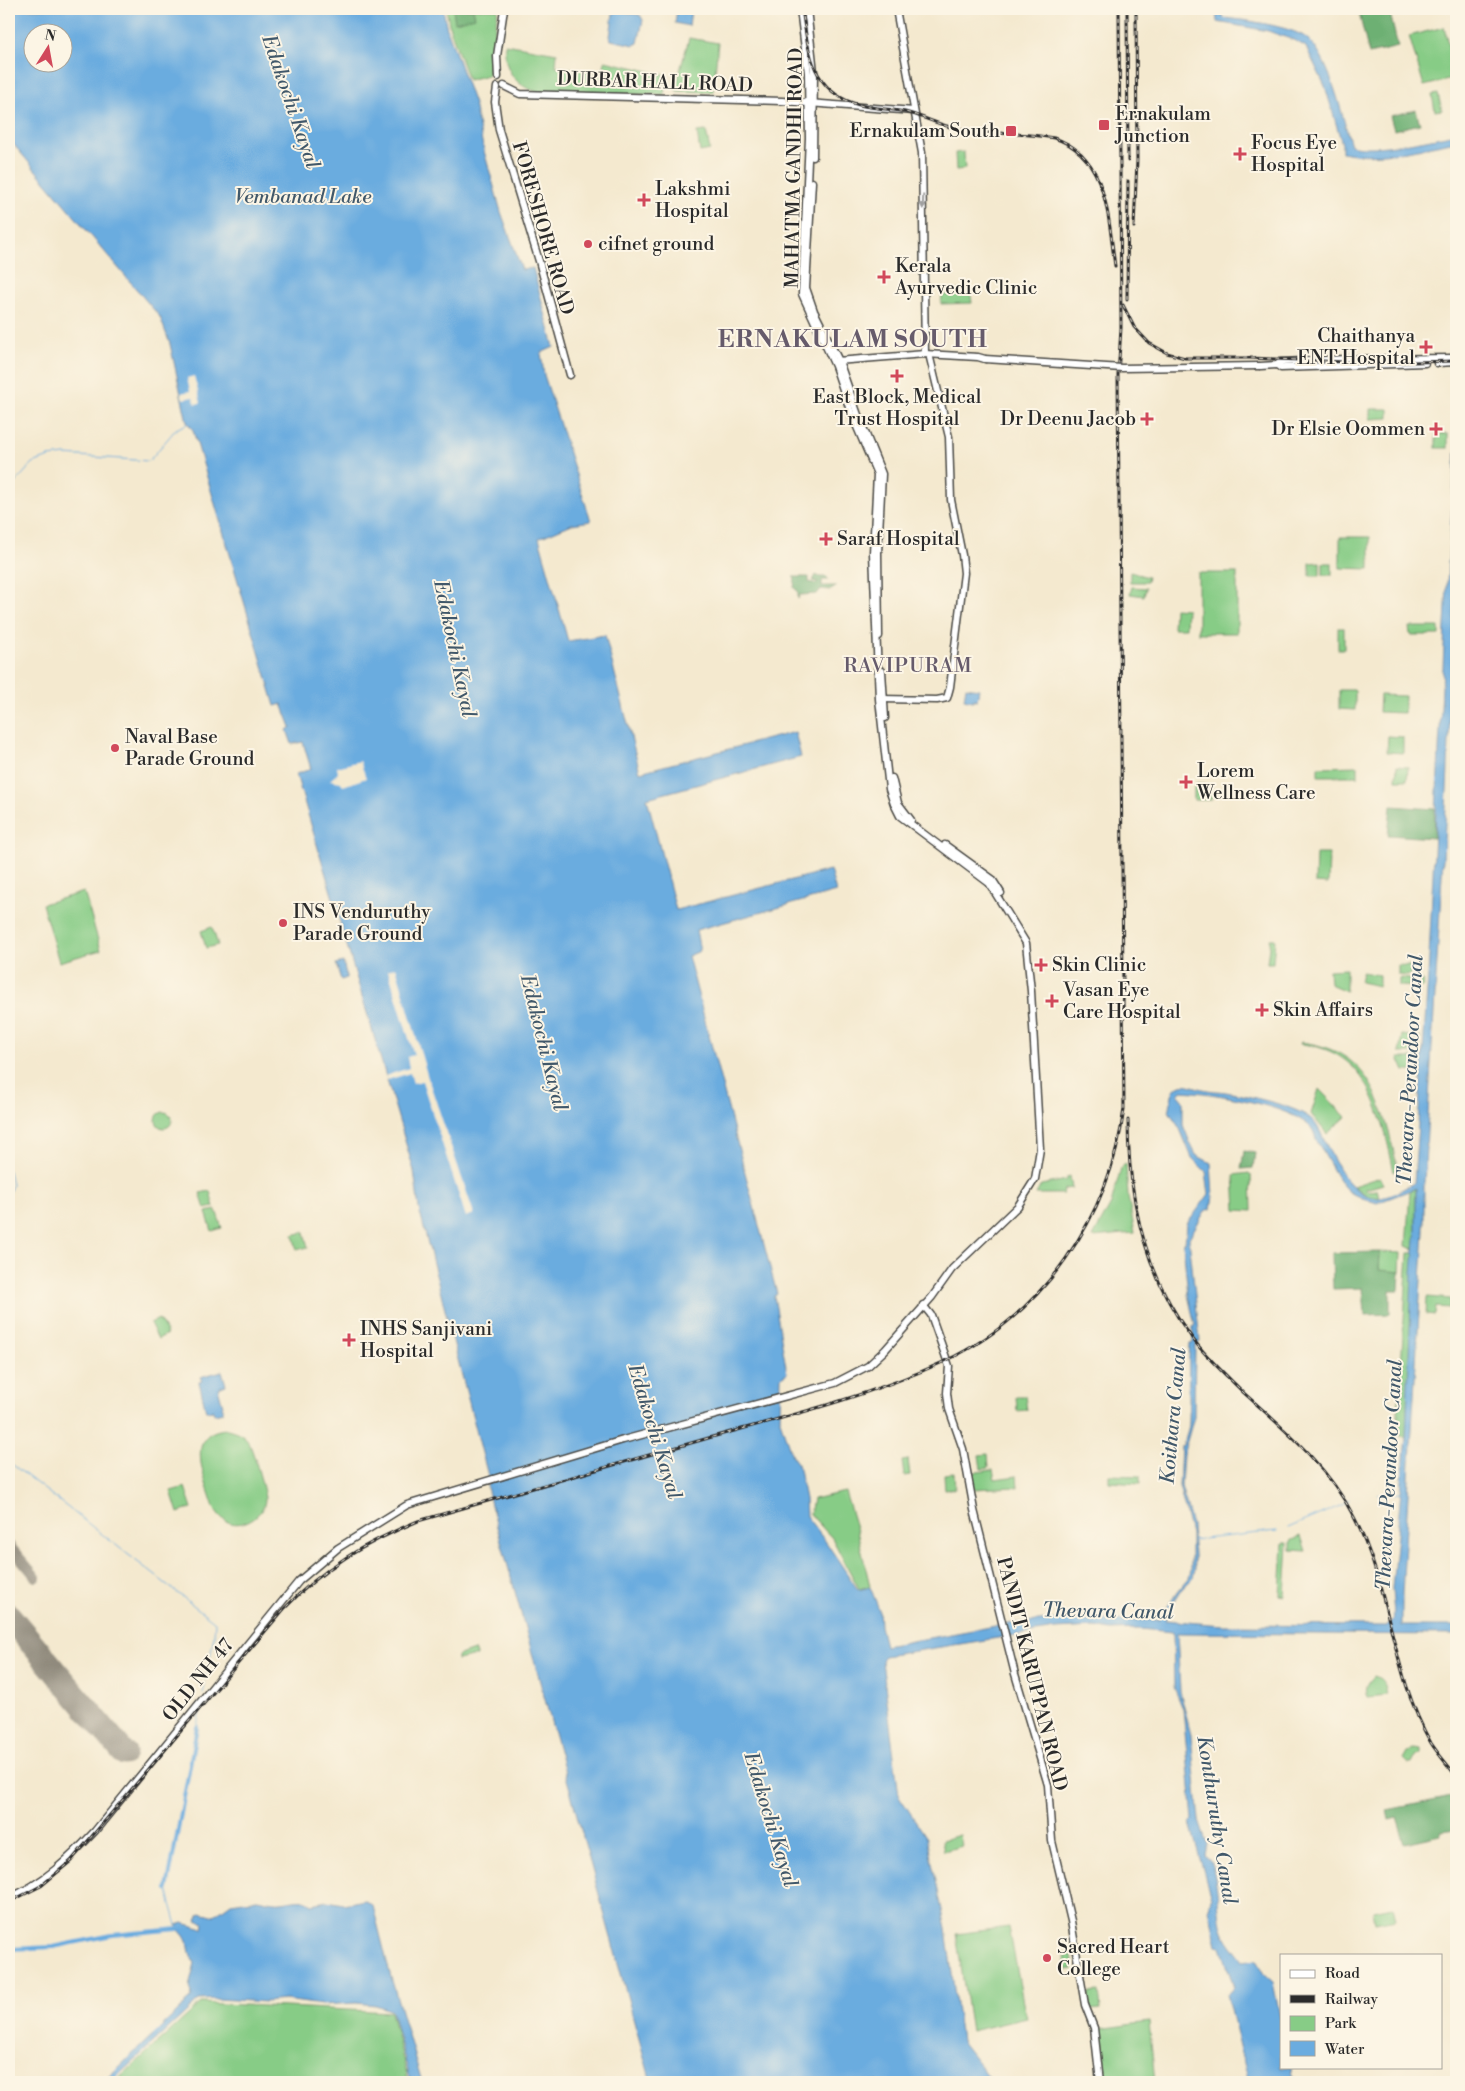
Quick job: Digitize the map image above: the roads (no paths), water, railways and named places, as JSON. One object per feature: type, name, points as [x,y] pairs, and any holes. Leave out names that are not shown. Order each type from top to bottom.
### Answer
[{"type":"main road","points":[[500,86],[504,79],[498,77],[497,56],[504,9]]},
{"type":"main road","points":[[882,699],[937,700],[947,698],[964,573],[951,500],[949,437],[927,356],[922,153],[896,9]]},
{"type":"main road","name":"MAHATMA GANDHI ROAD","points":[[804,11],[811,103],[806,288],[882,474],[878,587],[882,699],[892,779],[902,814],[990,883],[1024,935],[1028,953],[1036,1041],[1040,1149],[1035,1179],[1026,1196],[1010,1218],[973,1252],[940,1293],[916,1314],[868,1366],[835,1383],[824,1386]]},
{"type":"main road","name":"DURBAR HALL ROAD","points":[[500,86],[520,94],[811,103],[914,111]]},
{"type":"main road","name":"FORESHORE ROAD","points":[[500,86],[495,102],[499,130],[539,261],[570,375]]},
{"type":"main road","points":[[837,363],[927,356],[978,357],[984,359],[1122,368],[1260,366],[1277,365],[1281,362],[1456,362]]},
{"type":"main road","points":[[1277,365],[1281,368],[1347,362],[1456,358]]},
{"type":"main road","points":[[1291,367],[1298,362]]},
{"type":"main road","name":"PANDIT KARUPPAN ROAD","points":[[925,1306],[934,1323],[949,1366],[947,1394],[949,1409],[962,1449],[970,1491],[1015,1674],[1048,1785],[1052,1843],[1071,1921],[1085,2005],[1094,2028],[1100,2082]]},
{"type":"main road","name":"OLD NH 47","points":[[9,1898],[32,1887],[54,1872],[95,1831],[299,1580],[338,1548],[398,1509],[614,1442],[824,1386]]},
{"type":"water","name":"Vembanad Lake","points":[[9,9],[443,9],[447,29],[474,104],[484,151],[501,212],[522,270],[533,268],[554,347],[541,353],[544,375],[591,521],[572,524],[539,538],[568,641],[605,635],[640,772],[795,732],[801,757],[647,798],[676,910],[830,870],[836,892],[696,930],[700,951],[688,956],[777,1294],[774,1296],[787,1373],[781,1377],[780,1420],[792,1456],[798,1464],[805,1499],[806,1516],[858,1590],[870,1587],[879,1609],[880,1626],[885,1646],[1006,1624],[1050,1620],[1159,1620],[1177,1592],[1189,1578],[1191,1570],[1191,1534],[1179,1486],[1181,1446],[1183,1445],[1189,1425],[1189,1354],[1190,1344],[1193,1343],[1193,1326],[1195,1325],[1188,1295],[1183,1243],[1185,1242],[1187,1224],[1209,1194],[1206,1172],[1192,1158],[1180,1129],[1169,1111],[1173,1092],[1177,1086],[1187,1085],[1246,1096],[1282,1105],[1302,1113],[1316,1125],[1336,1164],[1347,1180],[1360,1192],[1368,1196],[1374,1198],[1385,1197],[1414,1183],[1428,977],[1448,564],[1456,452],[1456,569],[1447,790],[1424,1183],[1424,1231],[1402,1594],[1402,1626],[1456,1626],[1456,1635],[1177,1633],[1180,1691],[1191,1735],[1199,1820],[1207,1844],[1205,1855],[1210,1862],[1215,1879],[1223,1932],[1243,1961],[1256,1959],[1265,1975],[1273,1982],[1280,2017],[1280,2068],[1292,2068],[1293,2076],[1306,2082],[1256,2082],[1248,2078],[1227,1994],[1234,1988],[1221,1946],[1217,1945],[1209,1909],[1211,1898],[1190,1823],[1193,1820],[1183,1709],[1174,1687],[1173,1632],[1139,1629],[1111,1630],[1094,1627],[1055,1629],[884,1656],[882,1661],[899,1796],[927,1838],[946,1929],[961,2041],[993,2082],[651,2082],[491,1505],[487,1486],[488,1476],[419,1209],[414,1171],[296,774],[311,769],[303,742],[292,744],[287,730],[291,727],[282,704],[275,706],[193,430],[187,422],[170,344],[160,317],[9,139]],"holes":[[[1181,1091],[1211,1094],[1271,1107],[1303,1121],[1312,1129],[1316,1140],[1342,1185],[1361,1197],[1377,1203],[1416,1188],[1416,1229],[1412,1272],[1406,1437],[1392,1588],[1394,1618],[1386,1626],[1222,1625],[1165,1620],[1181,1590],[1193,1578],[1195,1569],[1192,1525],[1181,1486],[1183,1455],[1194,1417],[1195,1345],[1200,1341],[1189,1238],[1205,1211],[1211,1209],[1213,1196],[1211,1163],[1196,1155],[1191,1145],[1183,1125],[1183,1101],[1178,1095]]]},
{"type":"water","points":[[677,9],[691,10],[689,26],[675,23]]},
{"type":"water","points":[[1216,9],[1223,9],[1223,18],[1284,28],[1302,35],[1311,43],[1327,69],[1339,102],[1351,145],[1361,147],[1388,146],[1456,134],[1456,141],[1385,154],[1370,155],[1342,152],[1342,144],[1325,86],[1306,47],[1296,41],[1268,31],[1217,22]]},
{"type":"water","points":[[619,11],[640,15],[643,20],[638,43],[634,45],[611,40],[613,14]]},
{"type":"water","points":[[966,687],[979,689],[977,700],[964,699]]},
{"type":"water","points":[[343,962],[347,978],[341,980],[336,964]]},
{"type":"water","points":[[222,1371],[226,1385],[218,1388],[223,1412],[214,1414],[213,1410],[206,1411],[199,1382],[202,1381],[200,1377]]},
{"type":"water","points":[[257,1899],[272,1902],[305,1900],[312,1904],[328,1901],[343,1904],[365,1900],[373,1906],[390,1974],[422,2082],[411,2082],[392,2011],[376,2005],[356,2003],[322,2005],[285,2000],[265,2002],[218,1999],[199,2000],[111,2082],[103,2082],[192,1998],[189,1987],[195,1963],[185,1937],[177,1925],[183,1923],[203,1929],[204,1923],[197,1920],[200,1913],[213,1916],[231,1903]]},
{"type":"waterway","points":[[9,493],[13,485],[33,463],[49,457],[65,455],[149,461],[176,429],[187,424]]},
{"type":"waterway","points":[[9,1171],[12,1185],[9,1193]]},
{"type":"waterway","points":[[9,1462],[215,1622],[203,1694]]},
{"type":"waterway","name":"Thevara-Perandoor Canal","points":[[1378,1494],[1402,1493]]},
{"type":"waterway","points":[[1288,1528],[1342,1505],[1350,1499]]},
{"type":"waterway","points":[[1203,1539],[1277,1531]]},
{"type":"waterway","points":[[1193,1540],[1201,1539]]},
{"type":"waterway","points":[[197,1727],[201,1705]]},
{"type":"waterway","points":[[167,1889],[197,1727]]},
{"type":"waterway","points":[[167,1889],[177,1925]]},
{"type":"waterway","points":[[9,1949],[53,1947],[112,1935],[178,1929]]},
{"type":"railway","points":[[802,9],[806,38],[814,65],[828,87],[839,96],[859,105],[905,112],[952,128],[1054,138],[1072,146],[1085,158],[1095,173],[1102,190],[1107,209],[1115,266]]},
{"type":"railway","points":[[9,1902],[41,1886],[71,1861],[284,1609],[330,1568],[363,1547],[418,1521],[826,1405],[885,1386],[943,1362],[979,1342],[1011,1318],[1041,1290],[1066,1259],[1087,1224],[1104,1188],[1116,1149],[1124,1109],[1118,375],[1121,328],[1119,9]]},
{"type":"railway","points":[[1127,9],[1128,161]]},
{"type":"railway","points":[[1134,227],[1137,160],[1136,9]]},
{"type":"railway","points":[[1127,299],[1128,181]]},
{"type":"railway","points":[[1123,305],[1134,327],[1149,343],[1167,353],[1185,358],[1250,358],[1368,363],[1456,361]]},
{"type":"railway","points":[[1128,1120],[1131,1178],[1136,1206],[1142,1234],[1162,1288],[1176,1314],[1204,1352],[1244,1393],[1305,1450],[1332,1481],[1344,1499],[1366,1544],[1376,1572],[1407,1688],[1418,1716],[1431,1743],[1456,1776]]},
{"type":"place","name":"Ernakulam Junction","points":[[1104,125]]},
{"type":"place","name":"Ernakulam South","points":[[1011,131]]},
{"type":"place","name":"Focus Eye Hospital","points":[[1240,154]]},
{"type":"place","name":"Lakshmi Hospital","points":[[644,200]]},
{"type":"place","name":"cifnet ground","points":[[588,244]]},
{"type":"place","name":"Kerala Ayurvedic Clinic","points":[[884,277]]},
{"type":"place","name":"Chaithanya ENT Hospital","points":[[1426,347]]},
{"type":"place","name":"East Block, Medical Trust Hospital","points":[[897,376]]},
{"type":"place","name":"Dr Deenu Jacob","points":[[1147,419]]},
{"type":"place","name":"Dr Elsie Oommen","points":[[1436,429]]},
{"type":"place","name":"Saraf Hospital","points":[[826,539]]},
{"type":"place","name":"Naval Base Parade Ground","points":[[115,748]]},
{"type":"place","name":"Lorem Wellness Care","points":[[1186,782]]},
{"type":"place","name":"INS Venduruthy Parade Ground","points":[[283,923]]},
{"type":"place","name":"Skin Clinic","points":[[1041,965]]},
{"type":"place","name":"Vasan Eye Care Hospital","points":[[1052,1001]]},
{"type":"place","name":"Skin Affairs","points":[[1262,1010]]},
{"type":"place","name":"INHS Sanjivani Hospital","points":[[349,1340]]},
{"type":"place","name":"Sacred Heart College","points":[[1047,1958]]},
{"type":"district","name":"ERNAKULAM SOUTH","points":[[853,340]]},
{"type":"district","name":"RAVIPURAM","points":[[908,666]]},
{"type":"water label","name":"Edakochi Kayal","points":[[290,102]]},
{"type":"water label","name":"Edakochi Kayal","points":[[454,649]]},
{"type":"water label","name":"Edakochi Kayal","points":[[543,1043]]},
{"type":"water label","name":"Koithara Canal","points":[[1174,1416]]},
{"type":"water label","name":"Edakochi Kayal","points":[[654,1432]]},
{"type":"water label","name":"Thevara Canal","points":[[1108,1612]]},
{"type":"water label","name":"Edakochi Kayal","points":[[770,1820]]},
{"type":"water label","name":"Konthuruthy Canal","points":[[1216,1820]]}]
